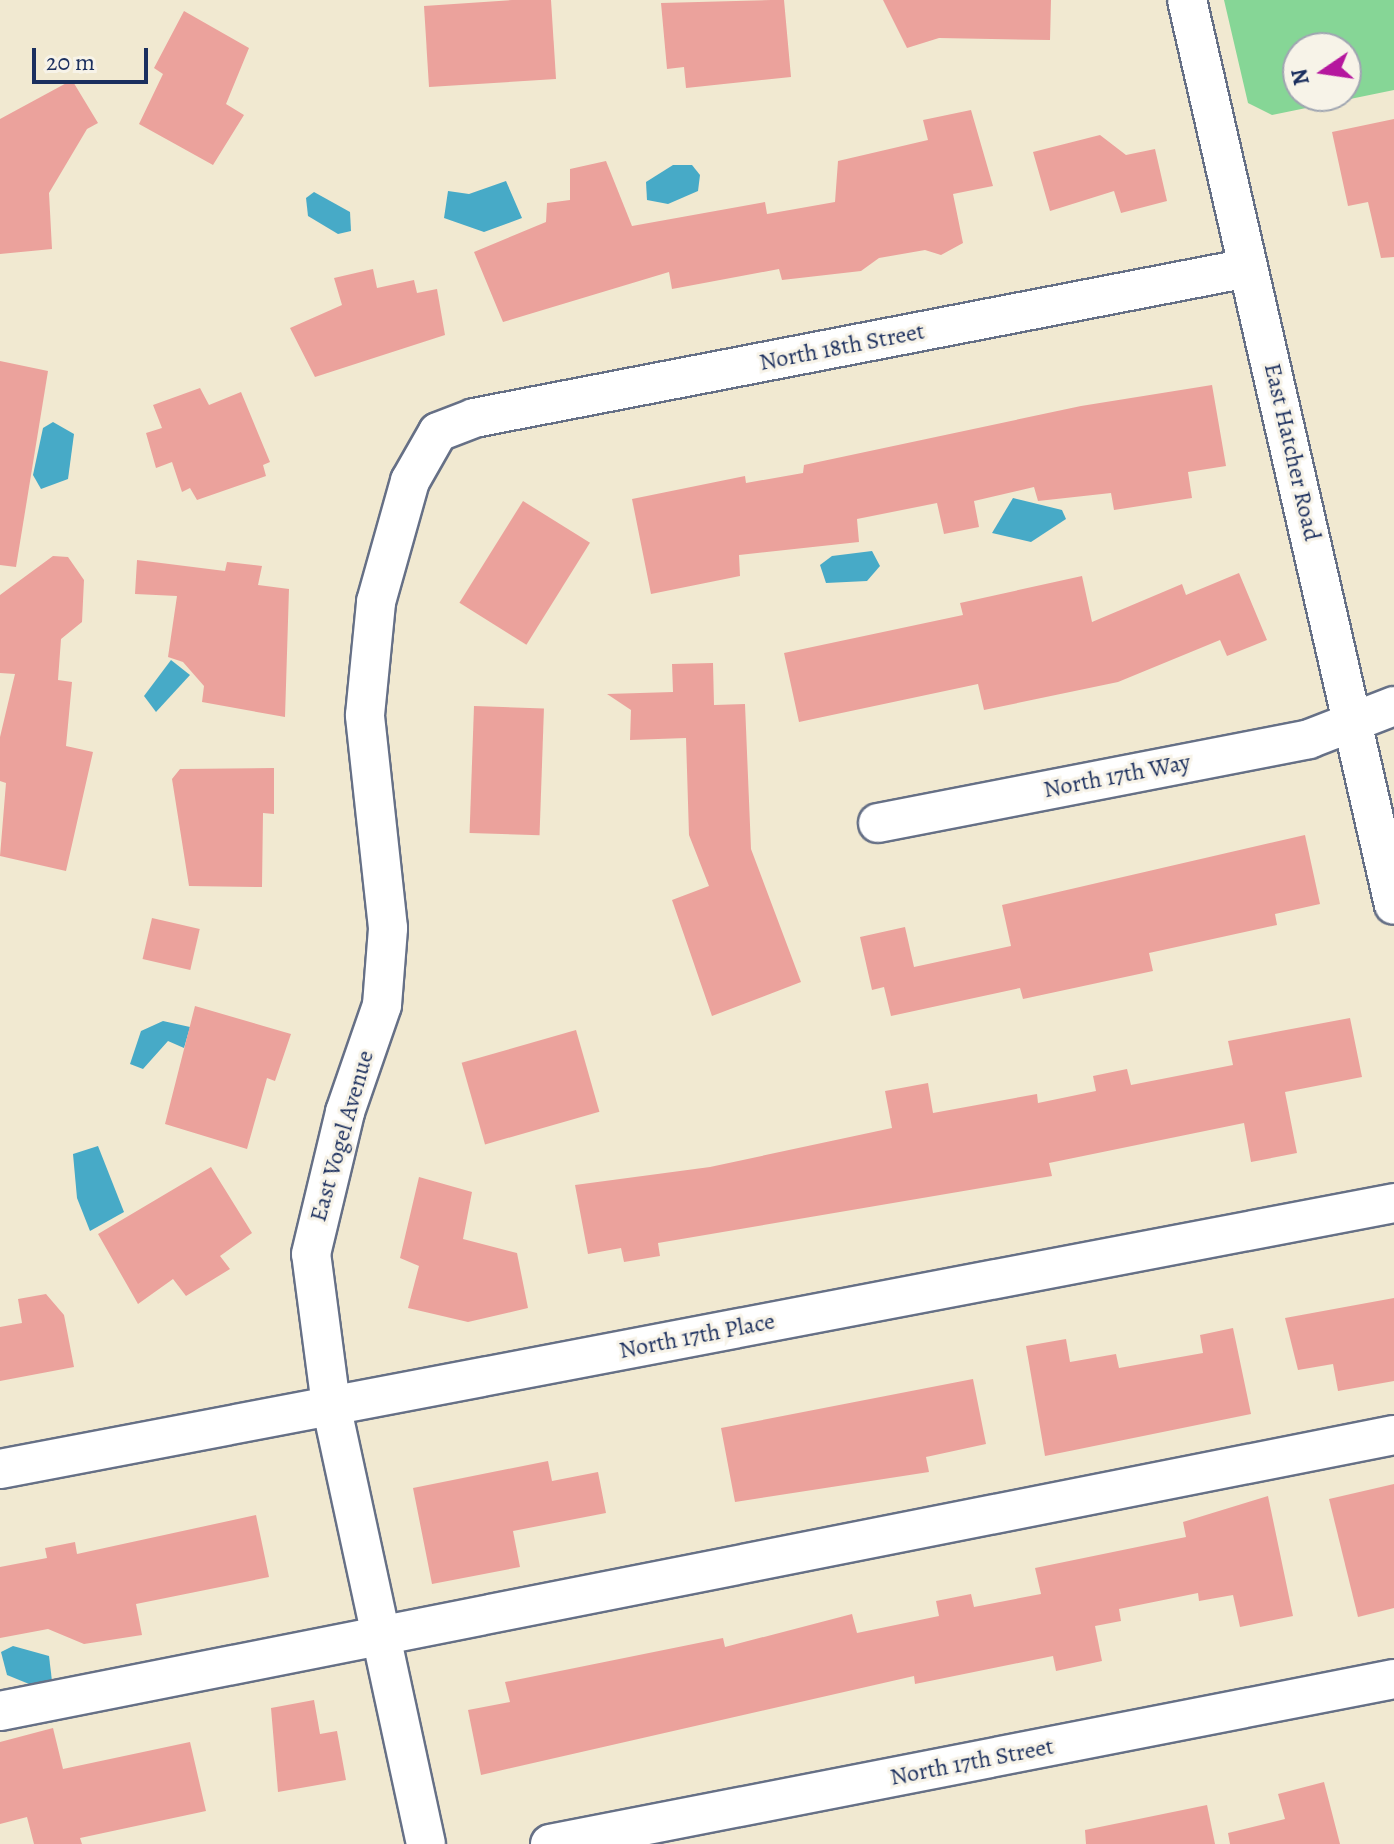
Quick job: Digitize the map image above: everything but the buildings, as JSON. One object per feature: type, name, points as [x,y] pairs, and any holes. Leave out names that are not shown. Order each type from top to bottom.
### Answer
[{"type":"street","name":"East Hatcher Road","points":[[1187,0],[1394,905]]},
{"type":"street","name":"North 18th Street","points":[[438,432],[474,418],[1248,268]]},
{"type":"street","name":"East Vogel Avenue","points":[[426,1844],[378,1635],[331,1405],[311,1254],[348,1103],[382,1005],[388,928],[367,774],[373,618],[410,481],[438,432]]},
{"type":"street","points":[[1353,721],[1394,706]]},
{"type":"street","name":"North 17th Way","points":[[878,823],[1309,739],[1353,721]]},
{"type":"street","name":"North 17th Place","points":[[0,1469],[1394,1203]]},
{"type":"street","points":[[0,1711],[378,1635],[799,1559],[1394,1435]]},
{"type":"street","name":"North 17th Street","points":[[550,1844],[1394,1679]]},
{"type":"green space","points":[[1224,0],[1394,0],[1394,90],[1362,97],[1362,32],[1282,32],[1282,112],[1287,112],[1272,115],[1248,103]]},
{"type":"water","points":[[673,165],[692,165],[700,175],[698,191],[668,204],[647,200],[646,182]]},
{"type":"water","points":[[506,181],[522,218],[484,232],[444,218],[448,191],[469,194]]},
{"type":"water","points":[[314,192],[350,212],[351,231],[338,234],[308,216],[306,198]]},
{"type":"water","points":[[53,422],[74,434],[68,479],[41,489],[33,475],[43,428]]},
{"type":"water","points":[[1013,498],[1062,510],[1066,519],[1031,542],[992,533]]},
{"type":"water","points":[[872,551],[880,566],[867,581],[826,583],[820,565],[832,556]]},
{"type":"water","points":[[171,660],[190,675],[156,712],[144,696]]},
{"type":"water","points":[[163,1021],[190,1027],[184,1048],[168,1041],[143,1069],[130,1064],[141,1031]]},
{"type":"water","points":[[98,1146],[124,1212],[90,1231],[77,1198],[73,1154]]},
{"type":"water","points":[[13,1646],[49,1656],[52,1681],[34,1686],[7,1675],[1,1652]]}]
